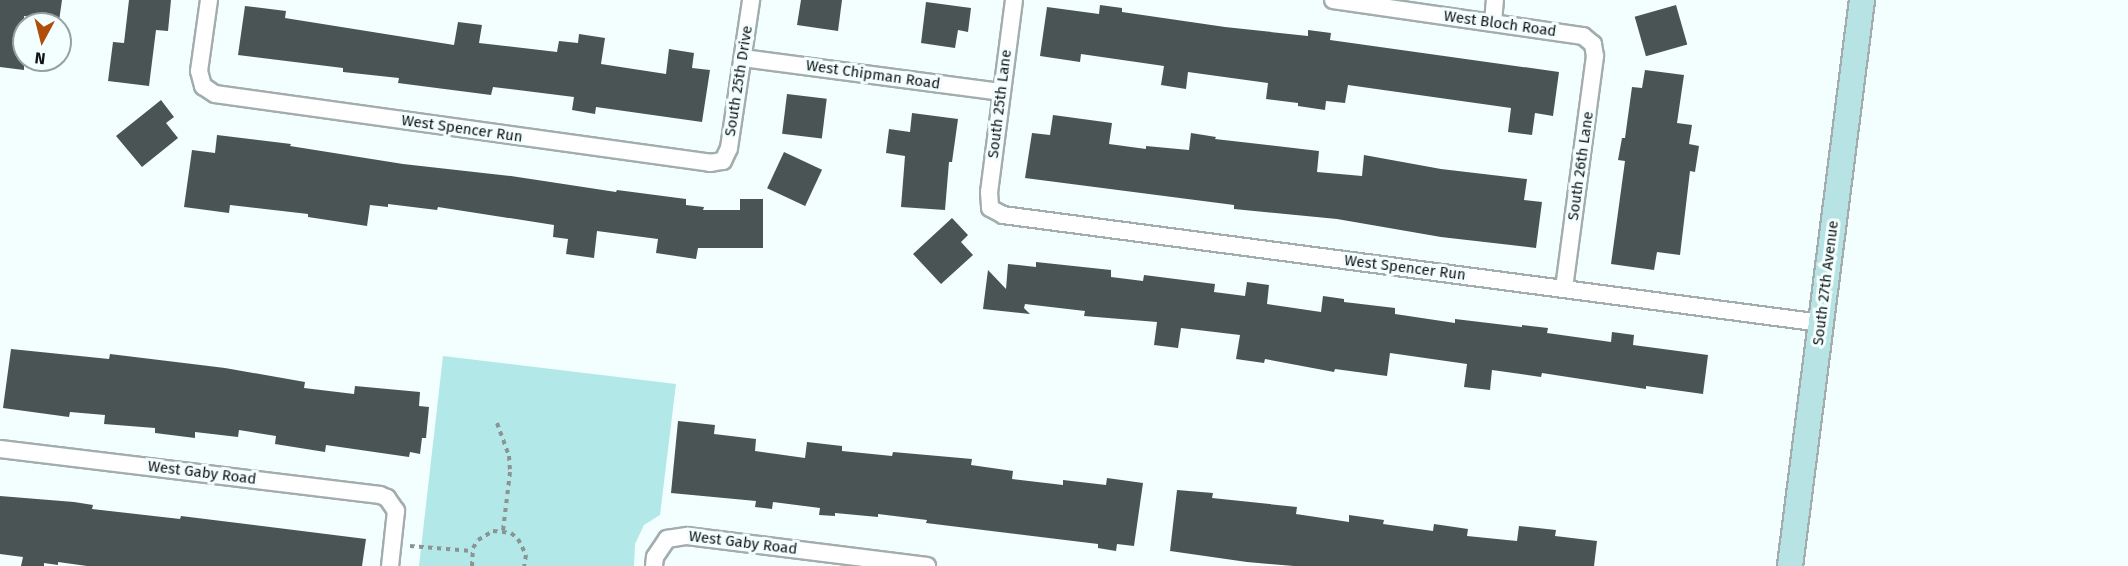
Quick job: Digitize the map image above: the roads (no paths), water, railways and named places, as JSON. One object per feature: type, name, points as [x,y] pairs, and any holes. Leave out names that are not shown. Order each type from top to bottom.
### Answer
[{"type":"main road","name":"South 27th Avenue","points":[[1790,566],[1862,0]]},
{"type":"street","name":"West Spencer Run","points":[[209,0],[199,71],[203,86],[215,94],[710,164],[723,161]]},
{"type":"street","name":"South 25th Drive","points":[[723,161],[729,148],[751,0]]},
{"type":"street","name":"South 25th Lane","points":[[990,208],[989,192],[1014,0]]},
{"type":"street","name":"West Bloch Road","points":[[1333,0],[1583,36],[1593,44]]},
{"type":"street","points":[[1493,22],[1496,0]]},
{"type":"street","name":"South 26th Lane","points":[[1564,288],[1595,56],[1593,44]]},
{"type":"street","name":"West Chipman Road","points":[[743,58],[1002,92]]},
{"type":"street","name":"West Spencer Run","points":[[990,208],[1003,215],[1015,217],[1821,323]]},
{"type":"street","name":"West Gaby Road","points":[[0,449],[380,495],[387,498],[396,511],[390,566]]},
{"type":"street","name":"West Gaby Road","points":[[654,566],[655,557],[667,539],[687,536],[927,566]]}]
